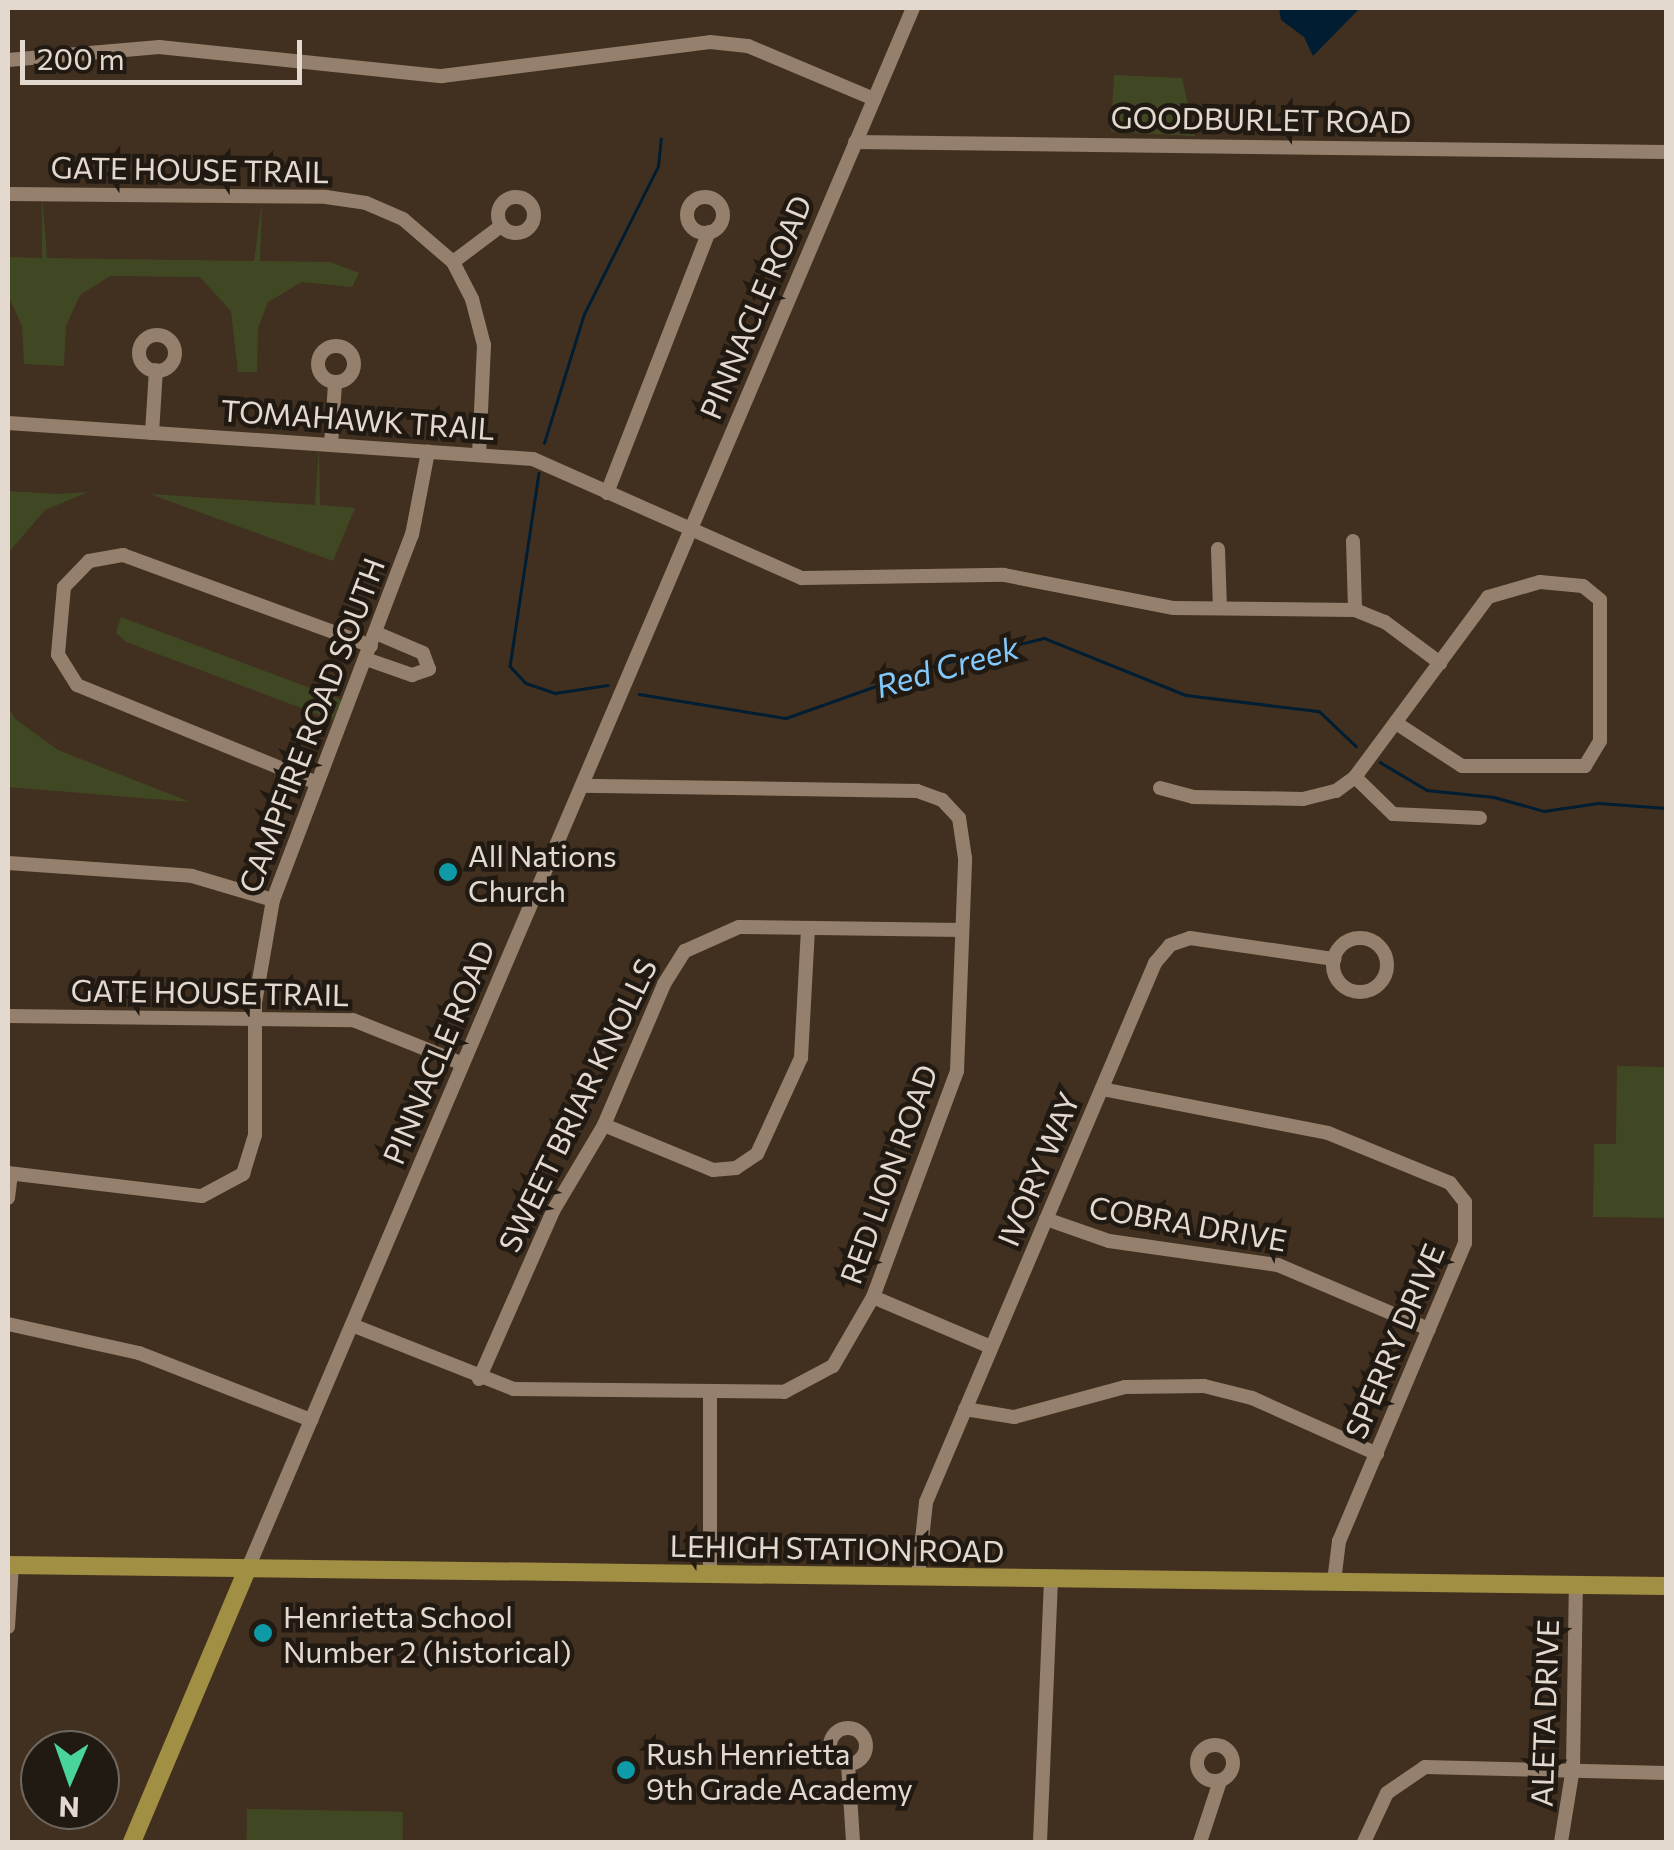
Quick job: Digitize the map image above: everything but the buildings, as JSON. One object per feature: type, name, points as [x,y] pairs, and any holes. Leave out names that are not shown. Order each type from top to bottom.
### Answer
[{"type":"main road","name":"LEHIGH STATION ROAD","points":[[10,1565],[1666,1586]]},
{"type":"main road","name":"PINNACLE ROAD","points":[[132,1842],[248,1568]]},
{"type":"street","name":"PINNACLE ROAD","points":[[248,1568],[913,8]]},
{"type":"street","points":[[8,60],[159,46],[442,76],[710,42],[748,46],[874,98]]},
{"type":"street","name":"GOODBURLET ROAD","points":[[855,142],[1666,152]]},
{"type":"street","name":"GATE HOUSE TRAIL","points":[[8,194],[347,199],[403,219],[454,262],[472,299],[484,345],[479,455]]},
{"type":"street","points":[[454,262],[502,226]]},
{"type":"street","points":[[606,493],[708,232]]},
{"type":"street","points":[[152,433],[156,370]]},
{"type":"street","points":[[332,446],[335,383]]},
{"type":"street","name":"TOMAHAWK TRAIL","points":[[8,424],[543,460],[606,493],[815,580],[865,574],[1004,575],[1142,604],[1355,610]]},
{"type":"street","name":"CAMPFIRE ROAD SOUTH","points":[[9,1174],[184,1196],[227,1188],[252,1151],[256,1020],[273,900],[419,514],[428,452]]},
{"type":"street","points":[[1352,541],[1355,610],[1385,622],[1440,663]]},
{"type":"street","points":[[1218,548],[1220,608]]},
{"type":"street","points":[[317,783],[76,685],[58,654],[64,587],[89,561],[138,558],[371,646]]},
{"type":"street","points":[[1160,788],[1194,797],[1303,799],[1336,791],[1354,777],[1496,592],[1540,582],[1590,589],[1603,616],[1595,756],[1578,768],[1471,768],[1445,760],[1396,723]]},
{"type":"street","points":[[1354,777],[1394,814],[1480,818]]},
{"type":"street","name":"RED LION ROAD","points":[[352,1326],[480,1379],[525,1390],[784,1392],[806,1386],[839,1359],[873,1297],[952,1095],[962,1023],[963,832],[955,812],[934,795],[582,786]]},
{"type":"street","points":[[8,864],[192,876],[273,900]]},
{"type":"street","points":[[604,1125],[712,1170],[736,1168],[757,1154],[801,1058],[808,928]]},
{"type":"street","name":"SWEET BRIAR KNOLLS","points":[[480,1379],[553,1211],[604,1125],[664,984],[686,951],[728,929],[962,930]]},
{"type":"street","name":"IVORY WAY","points":[[918,1576],[922,1513],[1154,963],[1170,945],[1202,938],[1334,959]]},
{"type":"street","name":"GATE HOUSE TRAIL","points":[[8,1016],[367,1022],[463,1064]]},
{"type":"street","name":"SPERRY DRIVE","points":[[1102,1090],[1298,1124],[1450,1183],[1465,1202],[1468,1234],[1339,1541],[1334,1582]]},
{"type":"street","points":[[8,1198],[9,1174]]},
{"type":"street","name":"COBRA DRIVE","points":[[1046,1219],[1110,1241],[1278,1264],[1429,1329]]},
{"type":"street","points":[[873,1297],[991,1347]]},
{"type":"street","points":[[8,1324],[139,1354],[311,1420]]},
{"type":"street","points":[[966,1409],[1014,1417],[1125,1387],[1204,1386],[1252,1398],[1377,1454]]},
{"type":"street","points":[[710,1392],[710,1574]]},
{"type":"street","points":[[8,1628],[10,1565]]},
{"type":"street","points":[[1040,1842],[1050,1578]]},
{"type":"street","name":"ALETA DRIVE","points":[[1561,1842],[1573,1768],[1576,1584]]},
{"type":"street","points":[[848,1764],[854,1842]]},
{"type":"street","points":[[1364,1842],[1388,1793],[1425,1766],[1666,1774]]},
{"type":"street","points":[[1200,1842],[1220,1781]]},
{"type":"green space","points":[[1114,75],[1182,78],[1195,136],[1111,132]]},
{"type":"green space","points":[[42,194],[47,258],[254,261],[262,202],[260,261],[330,262],[359,273],[352,287],[302,282],[268,302],[258,328],[257,372],[238,372],[231,311],[200,277],[110,276],[80,295],[66,326],[64,366],[24,364],[22,326],[8,295],[8,257],[42,258]]},
{"type":"green space","points":[[319,447],[320,505],[355,508],[333,561],[150,494],[315,505]]},
{"type":"green space","points":[[8,491],[88,492],[45,510],[8,553]]},
{"type":"green space","points":[[121,617],[342,700],[333,720],[126,642],[116,633]]},
{"type":"green space","points":[[8,705],[14,718],[58,750],[190,802],[8,787]]},
{"type":"green space","points":[[1617,1066],[1666,1067],[1666,1218],[1593,1217],[1594,1144],[1616,1144]]},
{"type":"green space","points":[[247,1809],[403,1812],[402,1842],[246,1842]]},
{"type":"water","points":[[1279,8],[1360,8],[1313,56],[1304,37],[1281,20]]},
{"type":"waterway","name":"Red Creek","points":[[544,443],[584,314],[658,166],[661,139]]},
{"type":"waterway","name":"Red Creek","points":[[539,473],[510,666],[526,683],[555,693],[607,685]]},
{"type":"waterway","name":"Red Creek","points":[[639,694],[786,718],[929,667],[1044,638],[1186,695],[1319,711],[1356,746]]},
{"type":"waterway","name":"Red Creek","points":[[1380,762],[1427,790],[1494,797],[1544,811],[1599,803],[1666,808]]},
{"type":"place","name":"All Nations Church","points":[[448,872]]},
{"type":"place","name":"Henrietta School Number 2 (historical)","points":[[263,1633]]},
{"type":"place","name":"Rush Henrietta 9th Grade Academy","points":[[626,1770]]}]
